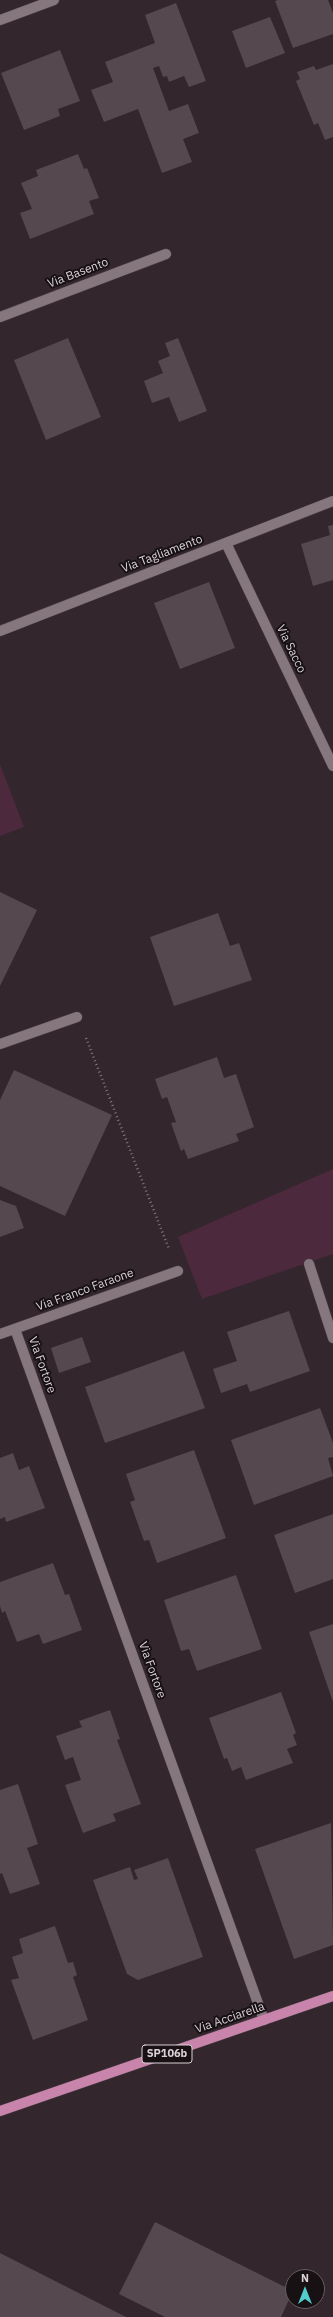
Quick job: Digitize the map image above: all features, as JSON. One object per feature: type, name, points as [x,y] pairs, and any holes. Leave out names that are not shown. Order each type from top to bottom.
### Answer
[{"type":"main road","name":"Via Acciarella","points":[[0,2112],[333,1996]]},
{"type":"street","points":[[0,20],[54,0]]},
{"type":"street","name":"Via Basento","points":[[0,317],[166,254]]},
{"type":"street","name":"Via Tagliamento","points":[[0,631],[333,501]]},
{"type":"street","name":"Via Sacco","points":[[226,543],[333,766]]},
{"type":"street","points":[[0,1044],[77,1017]]},
{"type":"street","points":[[309,1264],[333,1338]]},
{"type":"street","name":"Via Franco Faraone","points":[[0,1334],[178,1271]]},
{"type":"street","name":"Via Fortore","points":[[15,1329],[264,2020]]},
{"type":"path","points":[[77,1017],[178,1271]]},
{"type":"shaded area","points":[[0,764],[24,827],[0,836]]},
{"type":"shaded area","points":[[333,1169],[333,1254],[202,1299],[178,1237]]},
{"type":"building","points":[[328,0],[333,13],[333,34],[293,48],[275,1]]},
{"type":"building","points":[[176,3],[206,81],[189,87],[184,76],[169,82],[167,76],[163,77],[159,66],[153,68],[169,111],[188,104],[199,133],[183,139],[192,162],[162,173],[138,109],[104,122],[91,90],[113,82],[105,62],[155,43],[145,15]]},
{"type":"building","points":[[270,17],[285,53],[246,68],[232,31]]},
{"type":"building","points":[[60,50],[80,101],[58,109],[60,116],[24,130],[1,73]]},
{"type":"building","points":[[333,64],[333,137],[325,140],[318,123],[314,125],[296,81],[300,79],[297,72],[314,66],[316,70]]},
{"type":"building","points":[[78,154],[84,169],[87,168],[99,198],[89,201],[94,214],[30,239],[20,213],[32,209],[21,183],[38,176],[36,170]]},
{"type":"building","points":[[68,338],[101,417],[46,440],[14,360]]},
{"type":"building","points":[[178,338],[207,411],[179,422],[169,397],[152,403],[144,381],[163,373],[158,361],[170,356],[165,343]]},
{"type":"building","points":[[333,525],[333,580],[313,586],[301,544],[330,535],[328,526]]},
{"type":"building","points":[[209,582],[235,648],[180,669],[154,603]]},
{"type":"building","points":[[0,892],[37,910],[0,986]]},
{"type":"building","points":[[218,913],[230,946],[239,943],[252,980],[174,1006],[150,937]]},
{"type":"building","points":[[217,1057],[224,1078],[236,1074],[254,1127],[236,1134],[239,1141],[188,1159],[184,1149],[181,1151],[171,1123],[176,1122],[167,1097],[162,1099],[155,1079]]},
{"type":"building","points":[[14,1070],[112,1115],[65,1216],[0,1186],[0,1100]]},
{"type":"building","points":[[0,1200],[16,1206],[24,1228],[0,1237]]},
{"type":"building","points":[[289,1311],[310,1371],[250,1392],[247,1384],[221,1393],[213,1369],[237,1361],[227,1332]]},
{"type":"building","points":[[82,1337],[91,1362],[59,1373],[51,1348]]},
{"type":"building","points":[[184,1351],[205,1408],[105,1443],[85,1387]]},
{"type":"building","points":[[320,1408],[333,1443],[333,1457],[328,1458],[333,1476],[254,1505],[231,1440]]},
{"type":"building","points":[[194,1450],[226,1538],[157,1563],[149,1540],[144,1541],[130,1502],[135,1500],[126,1474]]},
{"type":"building","points":[[13,1453],[19,1470],[29,1466],[45,1508],[6,1522],[5,1517],[0,1519],[0,1458]]},
{"type":"building","points":[[333,1514],[333,1579],[295,1593],[274,1535]]},
{"type":"building","points":[[53,1563],[65,1595],[69,1594],[82,1630],[43,1644],[39,1634],[17,1642],[5,1611],[2,1613],[0,1606],[0,1582]]},
{"type":"building","points":[[236,1575],[262,1649],[197,1671],[189,1649],[181,1651],[164,1600]]},
{"type":"building","points":[[333,1624],[333,1702],[309,1632]]},
{"type":"building","points":[[281,1692],[296,1733],[293,1735],[297,1745],[287,1749],[293,1763],[246,1780],[241,1767],[232,1771],[227,1758],[224,1759],[209,1718]]},
{"type":"building","points":[[110,1710],[120,1739],[117,1740],[141,1804],[113,1814],[116,1821],[83,1833],[65,1785],[81,1780],[73,1757],[65,1760],[56,1736],[82,1727],[79,1721]]},
{"type":"building","points":[[18,1784],[38,1844],[27,1848],[40,1884],[10,1894],[2,1873],[0,1874],[0,1790]]},
{"type":"building","points":[[331,1823],[333,1945],[294,1959],[255,1849]]},
{"type":"building","points":[[168,1858],[203,1957],[138,1980],[127,1974],[93,1880],[130,1867],[134,1880],[138,1879],[134,1870]]},
{"type":"building","points":[[55,1926],[68,1963],[73,1962],[77,1975],[73,1977],[88,2020],[33,2040],[11,1980],[19,1978],[12,1957],[23,1953],[19,1939]]},
{"type":"building","points":[[155,2222],[285,2287],[285,2308],[281,2317],[165,2317],[119,2294]]},
{"type":"building","points":[[0,2253],[126,2317],[0,2317]]}]
